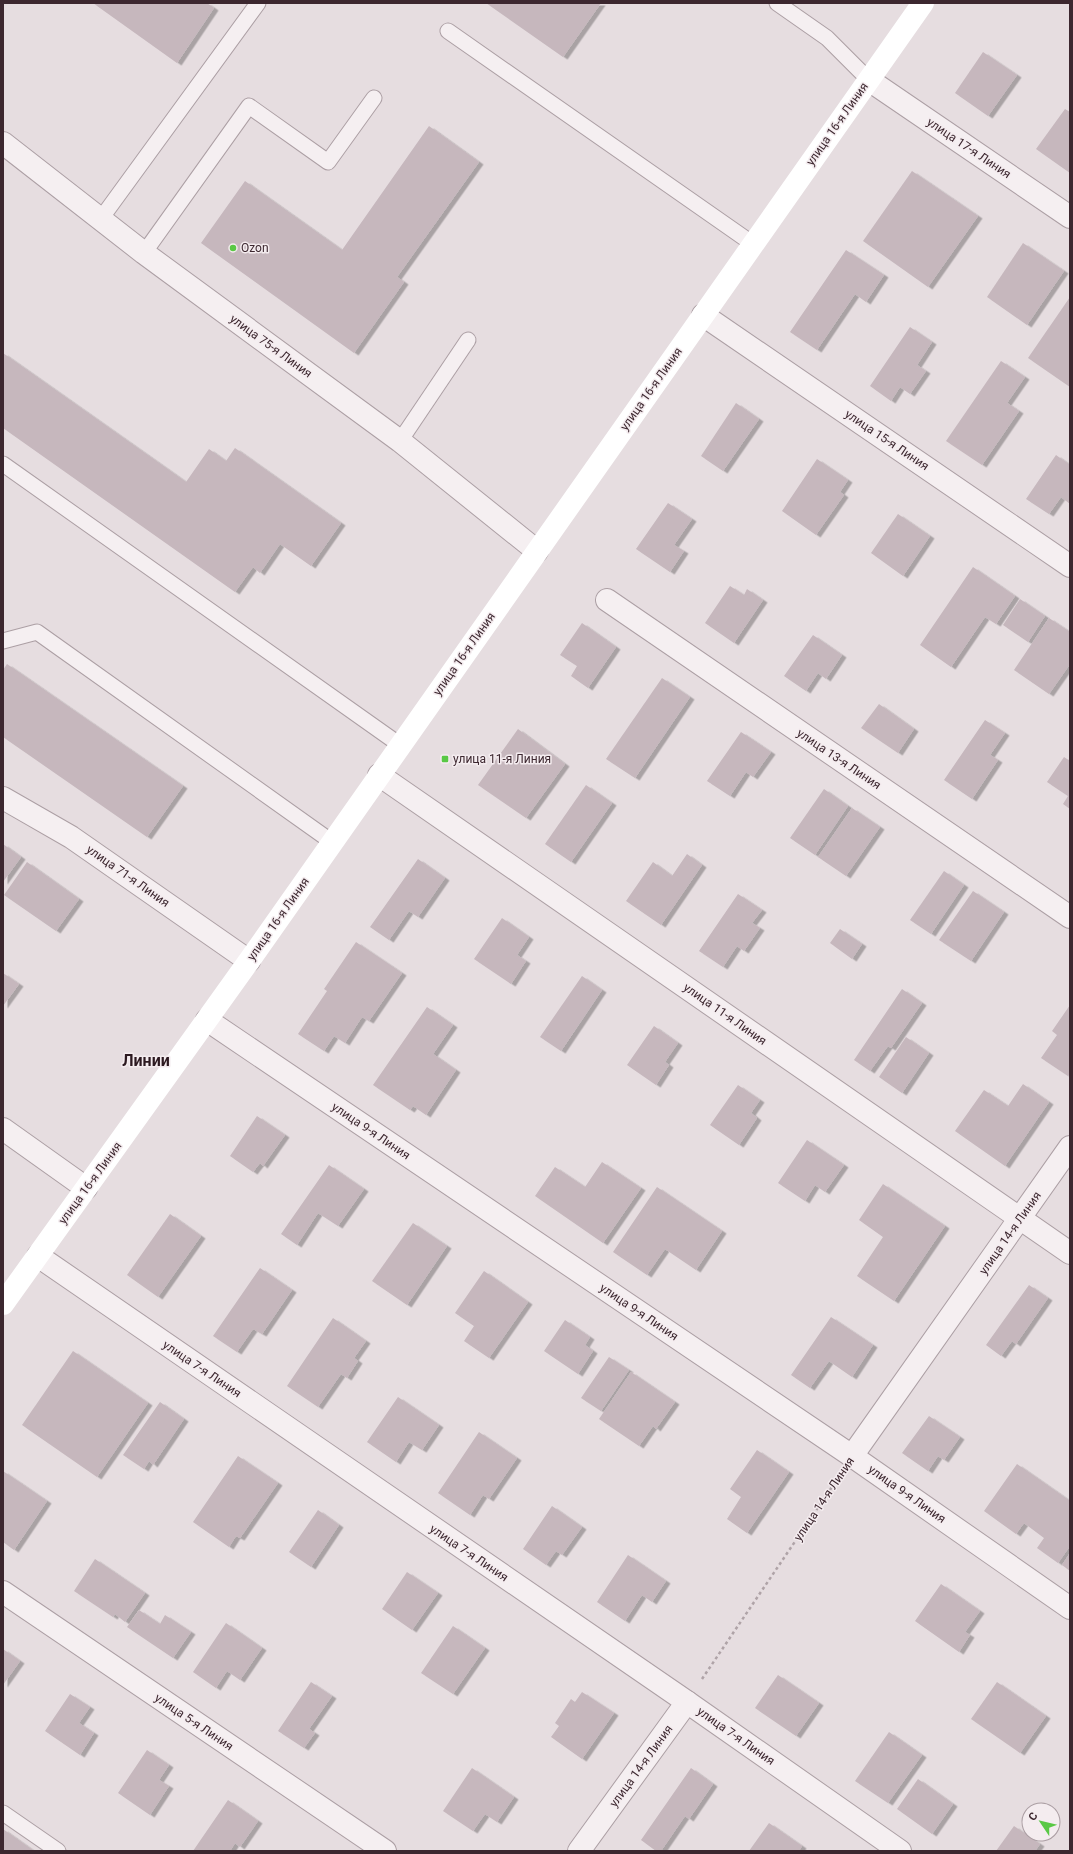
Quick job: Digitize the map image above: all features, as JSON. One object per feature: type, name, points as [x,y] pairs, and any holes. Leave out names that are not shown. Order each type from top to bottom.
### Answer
[{"type":"main road","name":"улица 16-я Линия","points":[[3,1304],[249,961],[923,3]]},
{"type":"street","name":"улица 17-я Линия","points":[[869,80],[1070,217]]},
{"type":"street","name":"улица 75-я Линия","points":[[3,143],[100,220],[400,441],[537,551]]},
{"type":"street","name":"улица 15-я Линия","points":[[704,315],[1070,566]]},
{"type":"street","name":"улица 13-я Линия","points":[[607,600],[1070,917]]},
{"type":"street","name":"улица 11-я Линия","points":[[379,775],[1070,1253]]},
{"type":"street","name":"улица 71-я Линия","points":[[3,798],[71,837],[249,961]]},
{"type":"street","name":"улица 9-я Линия","points":[[206,1020],[852,1456],[1070,1608]]},
{"type":"street","points":[[3,1129],[86,1188]]},
{"type":"street","name":"улица 14-я Линия","points":[[852,1456],[1070,1147]]},
{"type":"street","name":"улица 7-я Линия","points":[[38,1256],[687,1702],[900,1851]]},
{"type":"street","name":"улица 5-я Линия","points":[[3,1592],[385,1851]]},
{"type":"street","name":"улица 14-я Линия","points":[[579,1851],[687,1702]]},
{"type":"lane","points":[[100,220],[258,3]]},
{"type":"lane","points":[[777,3],[827,38],[869,80]]},
{"type":"lane","points":[[448,31],[753,244]]},
{"type":"lane","points":[[144,253],[249,106],[328,162],[374,98]]},
{"type":"lane","points":[[400,441],[468,340]]},
{"type":"lane","points":[[3,464],[400,745]]},
{"type":"lane","points":[[3,641],[37,632],[332,842]]},
{"type":"lane","points":[[3,1813],[58,1851]]},
{"type":"path","name":"улица 14-я Линия","points":[[687,1702],[852,1456]]},
{"type":"building","points":[[93,3],[207,3],[214,8],[177,63]]},
{"type":"building","points":[[486,3],[601,3],[563,57]]},
{"type":"building","points":[[983,52],[1017,75],[988,116],[955,93]]},
{"type":"building","points":[[1065,109],[1070,112],[1070,173],[1036,149]]},
{"type":"building","points":[[429,126],[479,162],[397,277],[404,282],[354,353],[201,243],[245,181],[342,250]]},
{"type":"building","points":[[912,171],[978,216],[928,287],[863,241]]},
{"type":"building","points":[[1023,243],[1064,271],[1027,325],[987,297]]},
{"type":"building","points":[[846,250],[884,275],[866,302],[855,294],[817,350],[790,332]]},
{"type":"building","points":[[1070,297],[1070,387],[1028,358]]},
{"type":"building","points":[[910,327],[932,342],[917,365],[926,371],[910,394],[900,387],[891,401],[870,386]]},
{"type":"building","points":[[3,353],[186,482],[209,449],[226,461],[235,448],[341,523],[311,566],[280,544],[260,573],[253,567],[235,592],[3,428]]},
{"type":"building","points":[[1001,361],[1025,377],[1007,403],[1019,411],[982,465],[946,441]]},
{"type":"building","points":[[736,403],[759,419],[723,471],[701,456]]},
{"type":"building","points":[[1056,455],[1070,465],[1070,504],[1061,497],[1049,514],[1026,499]]},
{"type":"building","points":[[817,459],[848,480],[840,492],[844,495],[816,535],[782,511]]},
{"type":"building","points":[[668,503],[692,519],[674,545],[684,551],[670,572],[636,549]]},
{"type":"building","points":[[898,514],[930,536],[903,576],[871,553]]},
{"type":"building","points":[[973,567],[1015,596],[996,624],[985,617],[951,667],[920,645]]},
{"type":"building","points":[[730,586],[744,595],[747,589],[763,600],[734,643],[705,623]]},
{"type":"building","points":[[1020,599],[1045,616],[1028,642],[1003,625]]},
{"type":"building","points":[[1049,618],[1070,632],[1070,664],[1049,694],[1014,670]]},
{"type":"building","points":[[582,623],[616,647],[588,688],[571,676],[577,666],[560,655]]},
{"type":"building","points":[[813,635],[842,655],[826,679],[818,673],[806,691],[784,676]]},
{"type":"building","points":[[7,664],[183,786],[147,837],[3,737],[3,670]]},
{"type":"building","points":[[662,678],[690,697],[635,778],[606,759]]},
{"type":"building","points":[[879,704],[914,729],[898,753],[861,728]]},
{"type":"building","points":[[985,720],[1005,733],[990,755],[998,760],[972,799],[944,780]]},
{"type":"building","points":[[518,729],[565,764],[526,818],[478,785]]},
{"type":"building","points":[[741,732],[771,752],[753,777],[746,772],[730,796],[707,781]]},
{"type":"building","points":[[1064,757],[1070,761],[1070,809],[1063,804],[1068,796],[1047,782]]},
{"type":"building","points":[[586,785],[612,803],[571,862],[545,844]]},
{"type":"building","points":[[824,789],[848,806],[815,855],[790,838]]},
{"type":"building","points":[[852,808],[880,827],[846,876],[818,857]]},
{"type":"building","points":[[3,844],[21,857],[3,882]]},
{"type":"building","points":[[687,854],[702,865],[661,925],[626,901],[653,862],[672,876]]},
{"type":"building","points":[[418,859],[445,878],[418,917],[409,911],[389,940],[370,927]]},
{"type":"building","points":[[27,862],[79,899],[56,931],[4,895]]},
{"type":"building","points":[[944,871],[964,885],[931,934],[910,920]]},
{"type":"building","points":[[973,891],[1004,912],[971,961],[939,940]]},
{"type":"building","points":[[738,894],[762,910],[752,923],[760,928],[744,951],[737,946],[723,967],[699,951]]},
{"type":"building","points":[[502,918],[529,937],[517,955],[526,961],[511,984],[474,959]]},
{"type":"building","points":[[840,929],[862,944],[852,959],[830,943]]},
{"type":"building","points":[[356,942],[402,973],[369,1021],[362,1017],[345,1043],[334,1036],[324,1051],[298,1034],[327,991],[324,989]]},
{"type":"building","points":[[3,973],[19,984],[3,1006]]},
{"type":"building","points":[[582,976],[602,990],[561,1051],[540,1037]]},
{"type":"building","points":[[902,989],[922,1003],[891,1048],[888,1046],[870,1071],[854,1060]]},
{"type":"building","points":[[1070,1005],[1070,1073],[1068,1076],[1041,1058],[1057,1035],[1052,1031]]},
{"type":"building","points":[[427,1007],[453,1025],[433,1054],[456,1070],[426,1115],[413,1106],[410,1110],[373,1085]]},
{"type":"building","points":[[654,1026],[678,1043],[665,1062],[669,1065],[656,1085],[627,1065]]},
{"type":"building","points":[[906,1037],[929,1053],[902,1093],[879,1077]]},
{"type":"building","points":[[1023,1084],[1049,1102],[1005,1166],[955,1131],[984,1090],[1008,1106]]},
{"type":"building","points":[[738,1085],[760,1100],[751,1113],[757,1118],[739,1145],[710,1125]]},
{"type":"building","points":[[257,1116],[285,1135],[263,1166],[260,1163],[253,1172],[230,1156]]},
{"type":"building","points":[[807,1140],[844,1165],[825,1192],[815,1185],[805,1201],[778,1183]]},
{"type":"building","points":[[602,1162],[641,1188],[603,1243],[535,1196],[555,1167],[585,1187]]},
{"type":"building","points":[[329,1165],[364,1189],[338,1226],[318,1213],[297,1245],[281,1234]]},
{"type":"building","points":[[883,1184],[945,1226],[894,1301],[857,1276],[883,1237],[859,1220]]},
{"type":"building","points":[[657,1187],[722,1231],[696,1270],[665,1249],[647,1275],[613,1252]]},
{"type":"building","points":[[170,1214],[201,1236],[158,1297],[127,1275]]},
{"type":"building","points":[[413,1223],[447,1246],[407,1305],[372,1281]]},
{"type":"building","points":[[260,1268],[292,1290],[262,1334],[253,1329],[237,1352],[213,1336]]},
{"type":"building","points":[[484,1271],[528,1302],[489,1358],[464,1341],[474,1326],[455,1313]]},
{"type":"building","points":[[1029,1285],[1048,1298],[1016,1344],[1012,1341],[1001,1356],[986,1345]]},
{"type":"building","points":[[831,1317],[873,1345],[852,1377],[829,1361],[810,1388],[791,1375]]},
{"type":"building","points":[[333,1318],[366,1341],[354,1358],[358,1361],[347,1378],[341,1374],[318,1407],[287,1386]]},
{"type":"building","points":[[565,1320],[590,1337],[585,1345],[593,1351],[578,1374],[544,1351]]},
{"type":"building","points":[[73,1351],[148,1403],[97,1477],[22,1425]]},
{"type":"building","points":[[609,1357],[629,1370],[601,1411],[581,1398]]},
{"type":"building","points":[[631,1372],[675,1402],[656,1429],[653,1426],[639,1446],[599,1419]]},
{"type":"building","points":[[398,1397],[439,1425],[422,1450],[409,1442],[396,1462],[367,1442]]},
{"type":"building","points":[[160,1402],[184,1419],[153,1465],[149,1461],[144,1469],[123,1455]]},
{"type":"building","points":[[929,1416],[960,1437],[944,1460],[938,1456],[928,1471],[902,1453]]},
{"type":"building","points":[[479,1432],[517,1458],[489,1499],[483,1495],[470,1515],[438,1493]]},
{"type":"building","points":[[757,1450],[789,1472],[747,1533],[727,1519],[741,1497],[730,1489]]},
{"type":"building","points":[[238,1456],[278,1483],[240,1538],[236,1536],[229,1547],[193,1522]]},
{"type":"building","points":[[1017,1464],[1070,1501],[1070,1546],[1058,1563],[1037,1548],[1044,1538],[1024,1523],[1016,1534],[984,1511]]},
{"type":"building","points":[[3,1471],[47,1501],[14,1550],[3,1542]]},
{"type":"building","points":[[552,1506],[582,1527],[562,1555],[556,1551],[546,1565],[523,1549]]},
{"type":"building","points":[[318,1510],[339,1525],[311,1567],[289,1552]]},
{"type":"building","points":[[1070,1553],[1070,1571],[1062,1565]]},
{"type":"building","points":[[628,1555],[666,1581],[652,1602],[642,1595],[625,1621],[597,1602]]},
{"type":"building","points":[[95,1559],[145,1593],[125,1622],[115,1614],[113,1617],[74,1591]]},
{"type":"building","points":[[407,1572],[438,1593],[412,1630],[382,1609]]},
{"type":"building","points":[[941,1584],[980,1611],[965,1632],[970,1635],[959,1652],[915,1621]]},
{"type":"building","points":[[139,1610],[160,1624],[165,1615],[191,1632],[173,1658],[127,1627]]},
{"type":"building","points":[[226,1623],[262,1648],[240,1680],[227,1671],[216,1688],[193,1672]]},
{"type":"building","points":[[453,1626],[485,1648],[453,1694],[421,1673]]},
{"type":"building","points":[[3,1649],[20,1661],[3,1685]]},
{"type":"building","points":[[778,1675],[819,1703],[796,1736],[755,1708]]},
{"type":"building","points":[[311,1682],[332,1696],[309,1729],[315,1733],[304,1748],[278,1731]]},
{"type":"building","points":[[997,1682],[1046,1716],[1020,1753],[971,1719]]},
{"type":"building","points":[[582,1692],[614,1713],[582,1759],[551,1737],[559,1726],[555,1723],[571,1699],[575,1702]]},
{"type":"building","points":[[70,1694],[90,1707],[79,1723],[94,1733],[80,1755],[45,1731]]},
{"type":"building","points":[[889,1732],[922,1755],[888,1803],[855,1781]]},
{"type":"building","points":[[147,1750],[169,1765],[159,1780],[169,1786],[150,1815],[118,1793]]},
{"type":"building","points":[[472,1768],[514,1797],[497,1822],[485,1814],[473,1831],[443,1811]]},
{"type":"building","points":[[691,1768],[713,1784],[689,1819],[685,1816],[661,1851],[656,1851],[641,1840]]},
{"type":"building","points":[[918,1779],[953,1804],[932,1834],[897,1809]]},
{"type":"building","points":[[228,1800],[258,1821],[240,1847],[235,1843],[230,1851],[193,1851]]},
{"type":"building","points":[[769,1823],[802,1846],[799,1851],[749,1851]]},
{"type":"building","points":[[1014,1826],[1021,1831],[1021,1842],[1037,1842],[1040,1844],[1035,1851],[996,1851]]},
{"type":"building","points":[[3,1829],[34,1851],[3,1851]]},
{"type":"place","name":"Ozon","points":[[233,248]]},
{"type":"place","name":"улица 11-я Линия","points":[[445,759]]},
{"type":"district","name":"Линии","points":[[146,1060]]}]
